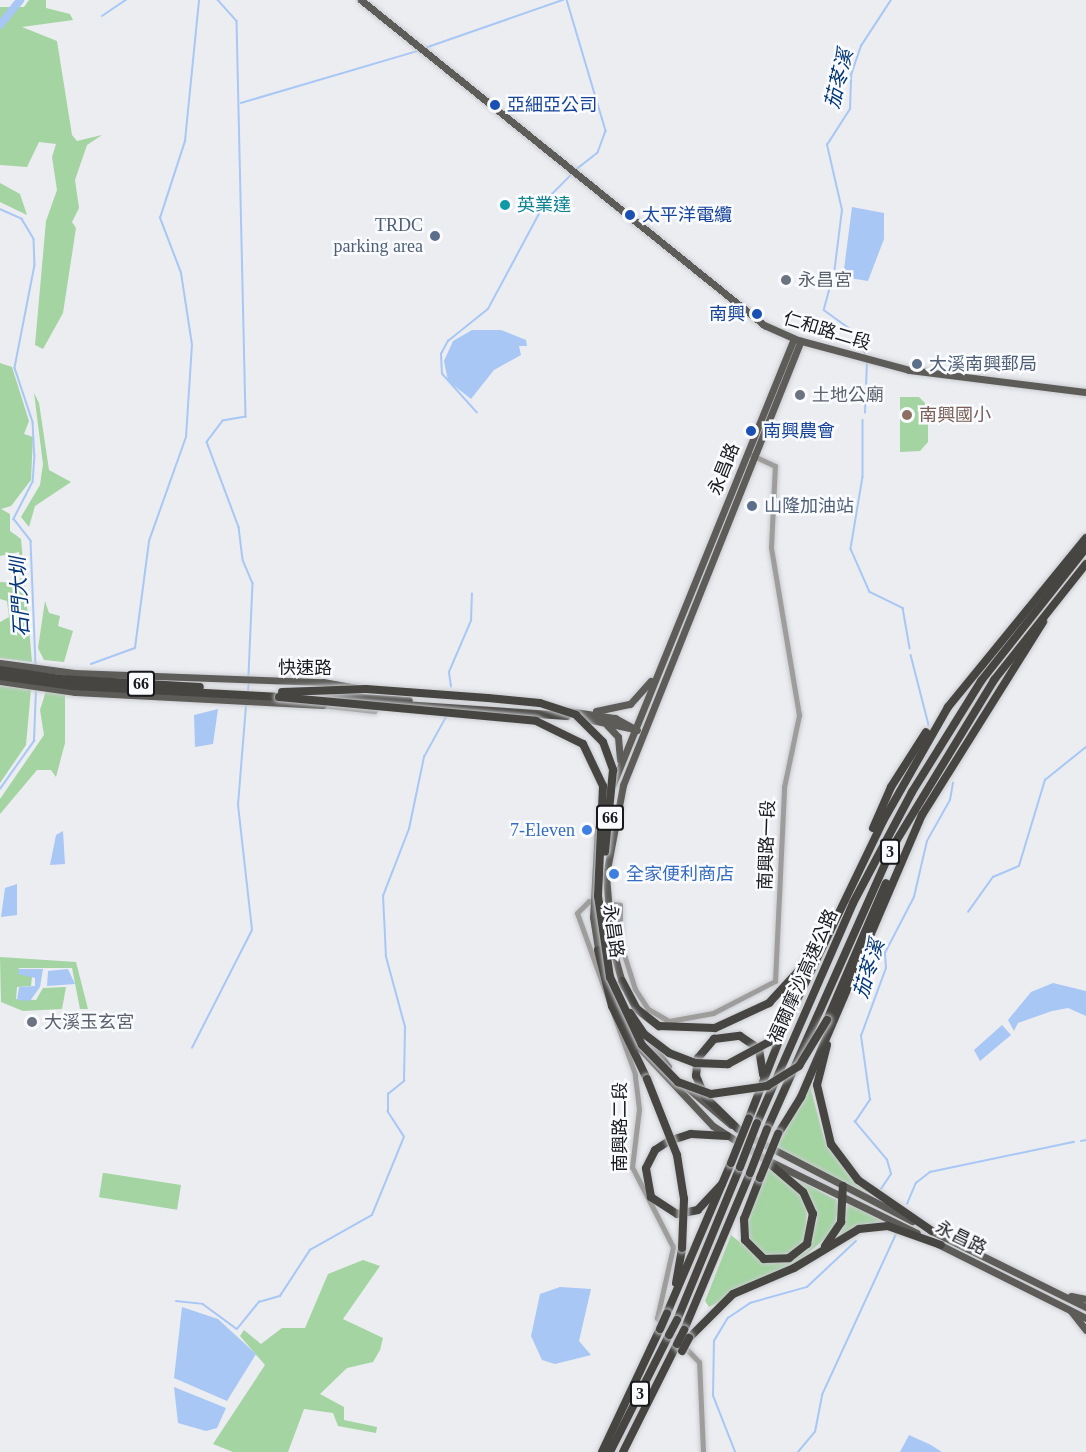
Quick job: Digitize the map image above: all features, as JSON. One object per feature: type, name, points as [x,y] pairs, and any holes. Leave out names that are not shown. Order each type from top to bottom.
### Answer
[{"type":"highway","points":[[602,1452],[660,1329],[731,1163],[825,928],[891,787],[948,707],[1086,538]]},
{"type":"highway","name":"福爾摩沙高速公路","points":[[610,1452],[676,1320],[757,1123],[853,903],[912,792],[981,681],[1086,548]]},
{"type":"highway","name":"福爾摩沙高速公路","points":[[686,1334],[767,1129],[892,848],[988,690],[1055,600],[1086,564]]},
{"type":"highway","points":[[763,1158],[803,1192],[813,1214],[807,1244],[789,1258],[764,1258],[745,1240],[744,1219],[760,1178],[778,1134],[801,1097],[922,815],[1055,600]]},
{"type":"highway","name":"66","points":[[0,669],[66,680],[280,694],[536,721],[583,744],[603,786],[598,896],[614,992],[654,1061],[678,1082],[700,1092],[753,1091],[799,1066],[820,1035],[883,890],[922,815]]},
{"type":"highway","name":"66","points":[[0,675],[73,686],[280,694],[366,689],[540,703],[588,724],[603,742],[613,770],[602,896],[614,976],[644,1035],[669,1053],[695,1063],[743,1059],[781,1030],[883,821],[948,707]]},
{"type":"highway","points":[[280,694],[567,716]]},
{"type":"highway","points":[[441,705],[546,709]]},
{"type":"highway","points":[[622,981],[637,1009],[659,1026],[715,1028],[769,1003],[804,965],[825,928]]},
{"type":"highway","points":[[598,950],[612,1006],[670,1131],[681,1176],[681,1248],[667,1312]]},
{"type":"highway","points":[[838,1010],[817,1085],[831,1144],[858,1180],[932,1231]]},
{"type":"highway","points":[[738,1129],[698,1084],[698,1058],[707,1044],[730,1035],[755,1044],[764,1065],[758,1095]]},
{"type":"highway","points":[[722,1184],[698,1210],[676,1214],[651,1197],[646,1168],[655,1150],[669,1141],[691,1134],[727,1136]]},
{"type":"highway","points":[[811,1259],[836,1232],[844,1191]]},
{"type":"highway","points":[[686,1334],[724,1300],[811,1259],[872,1226],[896,1228],[941,1245]]},
{"type":"highway","name":"3","points":[[622,1452],[686,1334]]},
{"type":"main road","name":"仁和路二段","points":[[361,0],[734,304],[781,334],[916,372],[1086,392]]},
{"type":"main road","points":[[781,334],[786,357]]},
{"type":"main road","name":"永昌路","points":[[797,340],[786,357],[751,454],[639,730],[620,768],[599,821],[593,901],[598,950],[610,990],[639,1047],[681,1098],[727,1136],[763,1158],[844,1191],[932,1231],[1061,1294]]},
{"type":"main road","name":"永昌路","points":[[797,340],[792,366],[751,454],[660,668],[639,730],[613,821],[606,900],[622,981],[642,1029],[667,1066],[703,1105],[738,1129],[941,1245],[1086,1318]]},
{"type":"main road","points":[[792,366],[804,350],[819,346]]},
{"type":"main road","name":"快速路","points":[[0,663],[27,667],[273,683],[342,683],[386,694],[507,703],[581,712]]},
{"type":"main road","points":[[581,712],[630,704],[660,668]]},
{"type":"main road","name":"快速路","points":[[0,681],[26,685],[315,705],[567,716],[594,719],[639,730]]},
{"type":"main road","points":[[492,695],[507,703]]},
{"type":"main road","points":[[581,712],[639,730]]},
{"type":"main road","points":[[594,719],[618,737],[620,768]]},
{"type":"main road","points":[[1061,1294],[1086,1299]]},
{"type":"main road","points":[[1061,1294],[1086,1307]]},
{"type":"main road","points":[[1070,1309],[1086,1330]]},
{"type":"street","name":"南興路一段","points":[[606,900],[622,908],[619,932],[630,977],[642,1002],[660,1017],[686,1021],[713,1013],[775,981],[784,787],[799,715],[771,547],[775,466],[751,454]]},
{"type":"street","name":"快速路","points":[[315,705],[375,711]]},
{"type":"street","points":[[593,901],[606,900]]},
{"type":"street","name":"南興路二段","points":[[593,901],[580,906],[578,918],[635,1074],[639,1108],[632,1167],[639,1190],[665,1225],[673,1246],[657,1318],[699,1362],[703,1452]]},
{"type":"green space","points":[[29,0],[46,0],[46,8],[70,14],[73,20],[22,27],[57,41],[72,135],[77,141],[102,135],[87,145],[75,180],[79,208],[72,222],[76,228],[63,313],[43,349],[35,345],[46,221],[57,190],[52,157],[56,144],[39,142],[27,167],[0,165],[0,7],[24,7]]},
{"type":"green space","points":[[0,183],[20,194],[27,215],[0,202]]},
{"type":"green space","points":[[0,363],[12,367],[29,421],[24,434],[33,437],[31,480],[11,506],[1,509],[10,514],[10,531],[21,539],[32,662],[0,658],[0,622],[9,617],[7,601],[0,599],[0,582],[16,583],[21,578],[19,552],[0,556]]},
{"type":"green space","points":[[34,393],[39,403],[49,470],[71,482],[35,506],[29,527],[21,517],[40,485],[43,464]]},
{"type":"green space","points":[[900,397],[919,397],[928,406],[928,442],[920,451],[900,452]]},
{"type":"green space","points":[[45,601],[49,613],[60,616],[58,626],[73,631],[64,662],[44,660],[38,648]]},
{"type":"green space","points":[[0,686],[31,689],[26,745],[0,783]]},
{"type":"green space","points":[[46,691],[65,692],[65,743],[56,777],[51,770],[37,770],[0,814],[0,799],[44,735],[40,710]]},
{"type":"green space","points":[[0,957],[76,962],[88,1009],[80,1009],[72,968],[18,968],[32,977],[31,986],[17,987],[16,999],[36,1000],[43,988],[66,987],[62,1009],[23,1011],[1,1002]]},
{"type":"green space","points":[[810,1086],[824,1138],[848,1174],[874,1197],[776,1148]]},
{"type":"green space","points":[[768,1166],[797,1190],[807,1207],[805,1243],[793,1254],[764,1256],[748,1239],[746,1223]]},
{"type":"green space","points":[[103,1173],[181,1185],[177,1210],[99,1197]]},
{"type":"green space","points":[[797,1179],[840,1202],[833,1232],[799,1261],[709,1307],[705,1301],[731,1235],[764,1262],[785,1263],[807,1251],[817,1220]]},
{"type":"green space","points":[[848,1204],[892,1225],[869,1224],[840,1237]]},
{"type":"green space","points":[[363,1260],[380,1266],[343,1319],[383,1338],[380,1350],[373,1362],[347,1368],[320,1394],[344,1407],[344,1420],[377,1427],[376,1433],[338,1426],[333,1413],[304,1409],[288,1452],[233,1452],[213,1444],[265,1365],[240,1336],[244,1330],[261,1344],[282,1328],[305,1328],[328,1274]]},
{"type":"water","points":[[852,207],[884,213],[884,239],[868,281],[843,277]]},
{"type":"water","points":[[472,330],[501,330],[526,340],[527,346],[519,346],[521,355],[494,370],[471,399],[448,381],[444,361],[453,341]]},
{"type":"water","points":[[218,709],[213,744],[195,747],[194,715]]},
{"type":"water","points":[[63,831],[65,864],[50,865],[56,835]]},
{"type":"water","points":[[17,884],[17,915],[1,917],[5,888]]},
{"type":"water","points":[[19,969],[43,969],[40,987],[30,1001],[17,1000],[19,987],[35,986],[35,978],[18,974]]},
{"type":"water","points":[[68,969],[75,984],[47,986],[48,971]]},
{"type":"water","points":[[1053,983],[1086,991],[1086,1016],[1068,1008],[1052,1011],[1018,1023],[1014,1031],[1008,1020],[1031,992]]},
{"type":"water","points":[[1002,1025],[1011,1035],[980,1061],[974,1050]]},
{"type":"water","points":[[560,1287],[591,1289],[579,1341],[591,1355],[555,1364],[542,1360],[531,1336],[540,1294]]},
{"type":"water","points":[[182,1307],[218,1319],[256,1354],[227,1401],[174,1378]]},
{"type":"water","points":[[174,1387],[226,1408],[217,1428],[206,1431],[178,1423]]},
{"type":"water","points":[[909,1435],[931,1445],[942,1452],[900,1452]]},
{"type":"waterway","points":[[0,25],[20,0]]},
{"type":"waterway","points":[[102,16],[126,0]]},
{"type":"waterway","points":[[91,664],[135,648],[149,541],[186,437],[192,345],[181,273],[160,218],[185,141],[199,0]]},
{"type":"waterway","points":[[218,0],[237,21],[246,417],[223,421],[207,442],[239,527],[243,560],[253,583],[249,676]]},
{"type":"waterway","points":[[425,48],[563,0]]},
{"type":"waterway","points":[[567,0],[606,131],[598,153],[576,170]]},
{"type":"waterway","name":"茄苳溪","points":[[834,274],[842,210],[827,145],[850,109],[851,75],[861,46],[891,0]]},
{"type":"waterway","points":[[241,103],[418,51]]},
{"type":"waterway","points":[[477,413],[442,374],[441,354],[448,341],[488,309],[547,199],[573,173]]},
{"type":"waterway","name":"石門大圳","points":[[0,209],[22,219],[34,239],[35,265],[15,368],[33,422],[35,455],[33,482],[14,519],[31,541],[36,665]]},
{"type":"waterway","name":"茄苳溪","points":[[832,281],[824,310],[860,336],[866,356]]},
{"type":"waterway","name":"茄苳溪","points":[[865,413],[867,362]]},
{"type":"waterway","name":"茄苳溪","points":[[863,420],[863,477],[851,549],[870,592],[903,608],[910,648]]},
{"type":"waterway","points":[[451,687],[449,672],[471,621],[472,594]]},
{"type":"waterway","name":"茄苳溪","points":[[911,655],[929,725]]},
{"type":"waterway","points":[[248,691],[249,681]]},
{"type":"waterway","name":"石門大圳","points":[[0,789],[34,741],[36,690]]},
{"type":"waterway","points":[[192,1048],[252,930],[238,805],[246,705]]},
{"type":"waterway","points":[[176,1301],[203,1304],[237,1329],[259,1302],[280,1296],[310,1250],[372,1215],[404,1137],[388,1112],[388,1094],[404,1081],[405,1027],[386,957],[383,896],[409,829],[424,757],[446,717]]},
{"type":"waterway","points":[[968,912],[993,877],[1019,866],[1045,780],[1086,747]]},
{"type":"waterway","name":"茄苳溪","points":[[881,1189],[891,1174],[887,1160],[855,1122],[870,1100],[861,1036],[886,968],[885,953],[914,897],[927,841],[950,800],[953,783]]},
{"type":"waterway","points":[[1081,1141],[1086,1140]]},
{"type":"waterway","points":[[907,1204],[916,1183],[930,1172],[1074,1142]]},
{"type":"waterway","points":[[798,1452],[815,1432],[822,1395],[896,1234]]},
{"type":"waterway","name":"茄苳溪","points":[[735,1452],[713,1396],[714,1341],[728,1318],[750,1303],[807,1287],[856,1241]]},
{"type":"place","name":"亞細亞公司","points":[[495,105]]},
{"type":"place","name":"英業達","points":[[505,205]]},
{"type":"place","name":"太平洋電纜","points":[[630,215]]},
{"type":"place","name":"TRDC parking area","points":[[435,236]]},
{"type":"place","name":"永昌宮","points":[[786,280]]},
{"type":"place","name":"南興","points":[[757,314]]},
{"type":"place","name":"大溪南興郵局","points":[[917,364]]},
{"type":"place","name":"土地公廟","points":[[800,395]]},
{"type":"place","name":"南興國小","points":[[907,415]]},
{"type":"place","name":"南興農會","points":[[751,431]]},
{"type":"place","name":"山隆加油站","points":[[752,506]]},
{"type":"place","name":"7-Eleven","points":[[587,830]]},
{"type":"place","name":"全家便利商店","points":[[614,874]]},
{"type":"place","name":"大溪玉玄宮","points":[[32,1022]]}]
